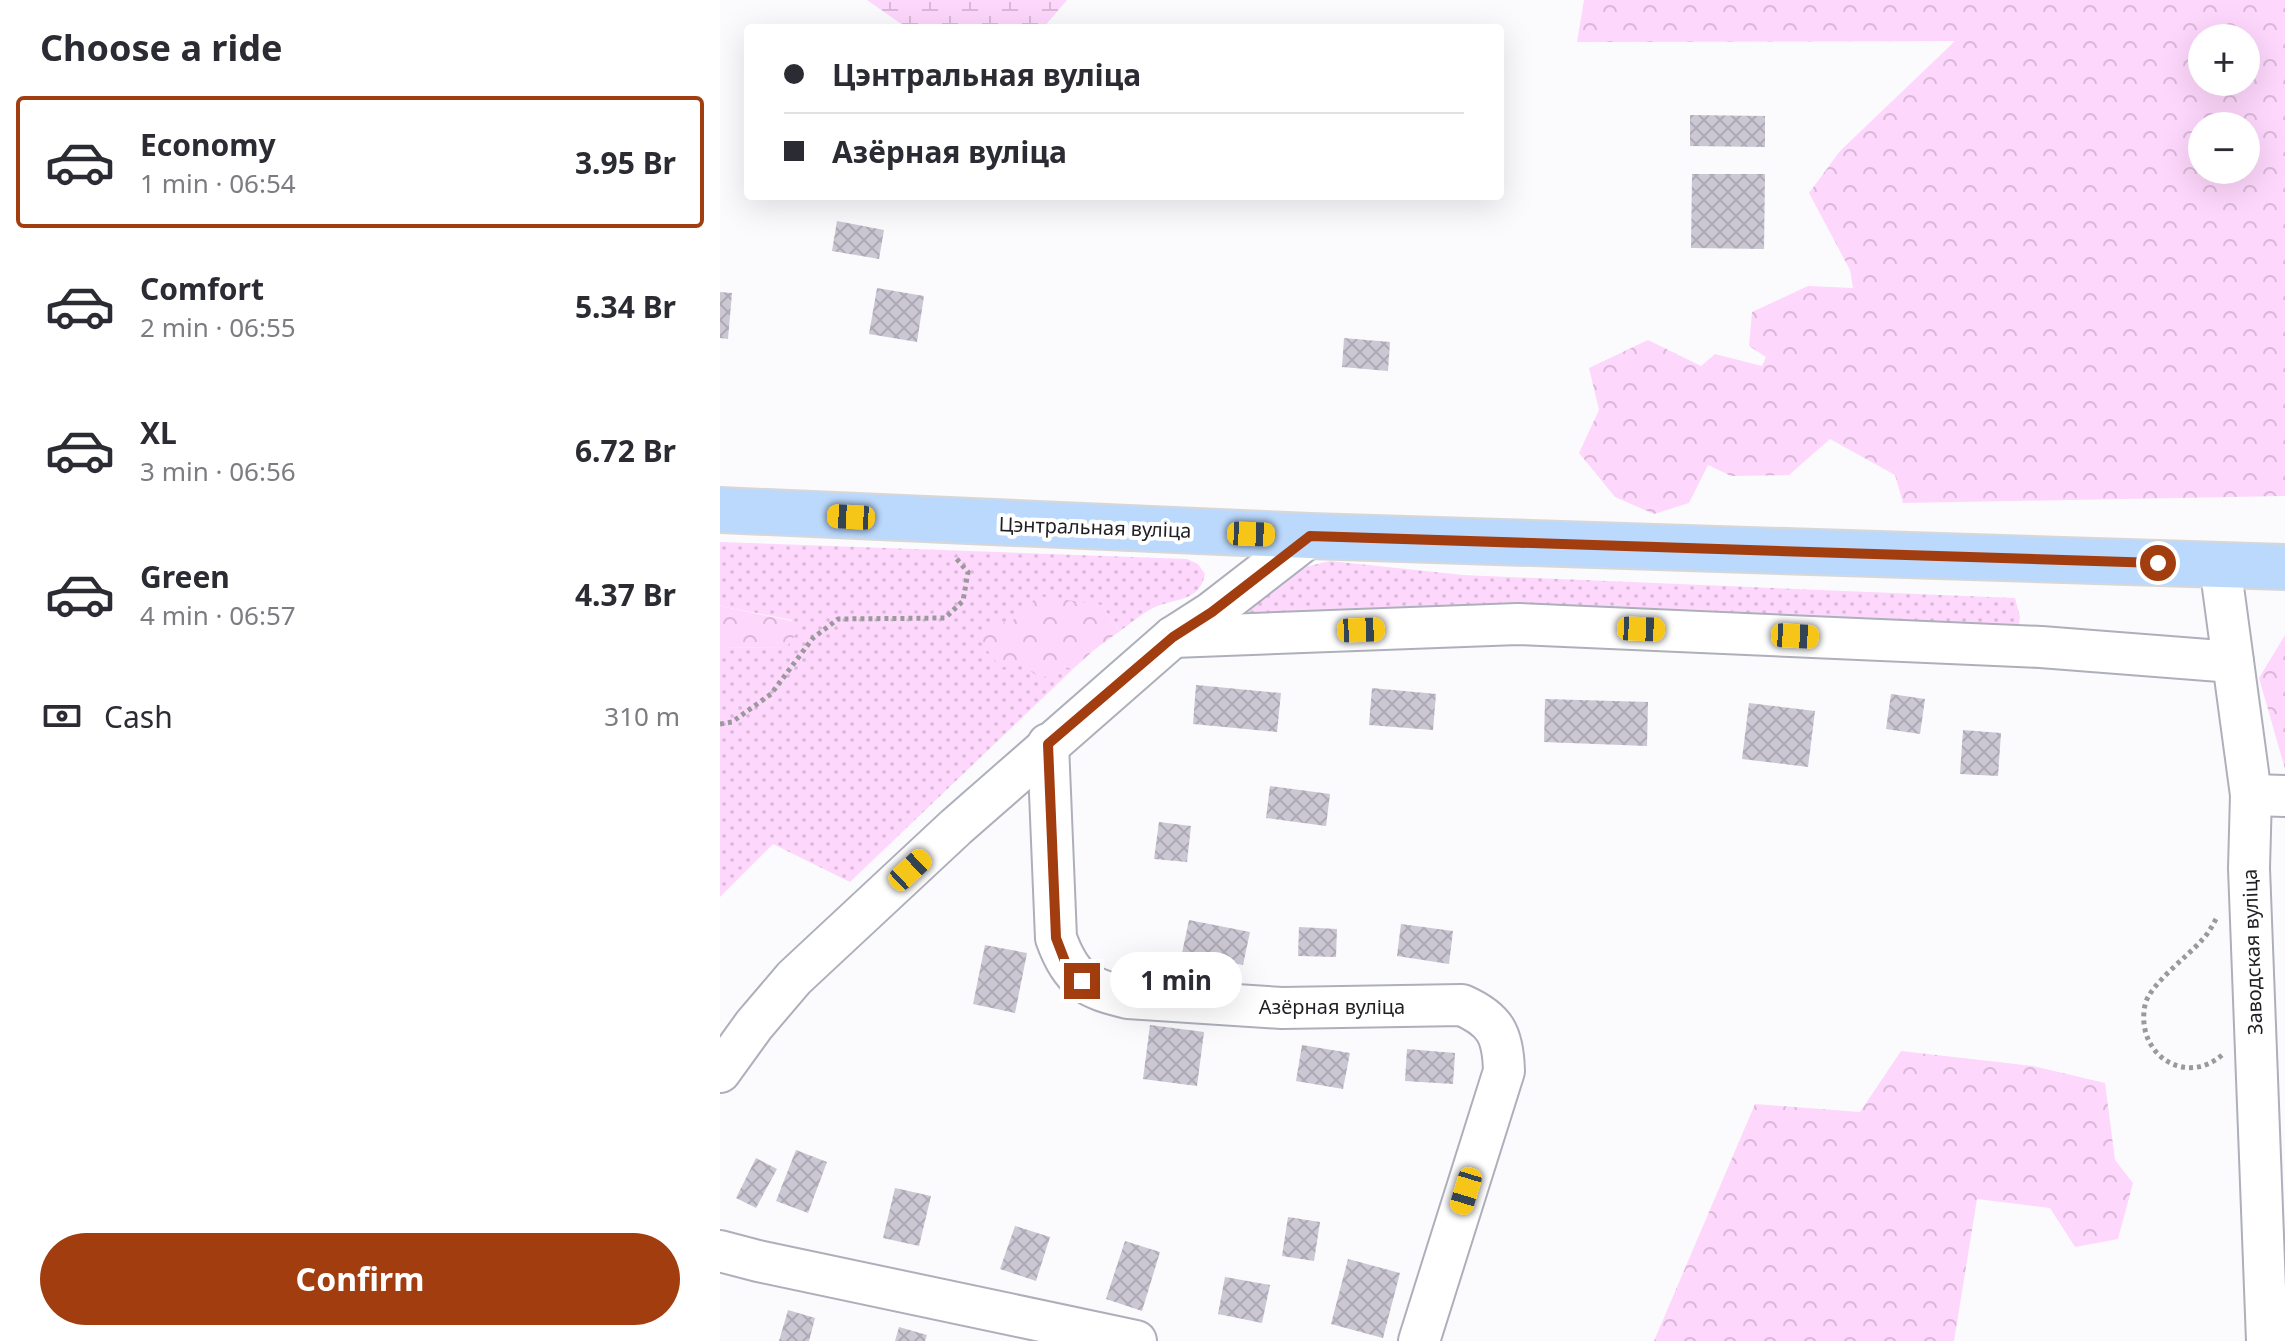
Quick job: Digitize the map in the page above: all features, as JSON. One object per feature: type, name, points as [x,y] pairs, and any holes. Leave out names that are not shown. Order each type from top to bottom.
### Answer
[{"type":"main road","name":"Цэнтральная вуліца","points":[[720,510],[1310,536],[2285,567]]},
{"type":"street","points":[[720,1072],[794,978],[1048,744],[1173,637],[1212,612],[1310,536]]},
{"type":"street","name":"Заводская вуліца","points":[[2220,565],[2233,662],[2268,796],[2249,868],[2267,1341]]},
{"type":"street","points":[[1173,637],[1518,624],[2041,647],[2233,662]]},
{"type":"street","name":"Азёрная вуліца","points":[[1048,744],[1056,938],[1066,964],[1082,981],[1103,992],[1128,998],[1282,1008],[1462,1005],[1482,1014],[1496,1029],[1503,1047],[1504,1071],[1419,1341]]},
{"type":"street","points":[[720,1251],[1136,1341]]},
{"type":"path","points":[[720,724],[732,722],[771,694],[813,638],[838,619],[945,618],[963,601],[968,572],[925,520]]},
{"type":"path","points":[[2219,915],[2204,939],[2167,973],[2145,1003],[2145,1036],[2159,1057],[2181,1067],[2209,1066],[2255,1021]]},
{"type":"green space","points":[[867,0],[1067,0],[1047,24],[901,24]]},
{"type":"green space","points":[[1584,0],[2285,0],[2285,496],[1903,503],[1895,475],[1830,439],[1789,475],[1731,476],[1708,465],[1689,503],[1654,514],[1615,497],[1579,453],[1599,410],[1589,368],[1648,340],[1701,366],[1715,354],[1762,366],[1766,357],[1749,346],[1752,312],[1808,286],[1853,288],[1850,270],[1809,193],[1840,151],[1955,41],[1577,42]]},
{"type":"green space","points":[[720,542],[1187,559],[1198,564],[1205,574],[1202,584],[1191,595],[1151,609],[1120,631],[1101,605],[1070,602],[1019,663],[1060,665],[1073,669],[850,882],[773,844],[720,897],[720,647],[786,648],[792,620],[720,606]]},
{"type":"green space","points":[[1330,561],[1463,575],[2015,598],[2020,617],[2013,666],[1525,640],[1183,650],[1288,571]]},
{"type":"green space","points":[[1038,596],[1101,605],[1120,631],[1073,669],[1060,665],[1042,679],[1019,663],[1001,668],[980,641],[992,622],[1009,624]]},
{"type":"green space","points":[[720,606],[792,621],[796,634],[786,648],[720,647]]},
{"type":"green space","points":[[2285,635],[2285,769],[2259,678]]},
{"type":"green space","points":[[1901,1051],[2033,1066],[2105,1083],[2115,1160],[2133,1183],[2118,1239],[2075,1247],[2050,1208],[1977,1199],[1954,1341],[1654,1341],[1755,1104],[1860,1112]]},
{"type":"building","points":[[1690,115],[1765,116],[1765,147],[1690,146]]},
{"type":"building","points":[[1692,174],[1765,174],[1764,249],[1691,248]]},
{"type":"building","points":[[837,221],[884,230],[879,259],[832,251]]},
{"type":"building","points":[[877,288],[924,296],[917,342],[869,334]]},
{"type":"building","points":[[720,292],[732,293],[728,339],[720,338]]},
{"type":"building","points":[[1344,338],[1390,342],[1388,371],[1342,367]]},
{"type":"building","points":[[1196,685],[1281,693],[1277,732],[1193,724]]},
{"type":"building","points":[[1372,688],[1436,694],[1433,730],[1369,725]]},
{"type":"building","points":[[1891,694],[1925,699],[1920,734],[1886,729]]},
{"type":"building","points":[[1545,699],[1648,702],[1647,746],[1544,742]]},
{"type":"building","points":[[1749,703],[1815,711],[1808,767],[1742,759]]},
{"type":"building","points":[[1963,730],[2001,733],[1998,776],[1960,774]]},
{"type":"building","points":[[1270,786],[1330,794],[1326,826],[1266,818]]},
{"type":"building","points":[[1159,822],[1191,826],[1187,862],[1154,859]]},
{"type":"building","points":[[1189,920],[1250,932],[1243,965],[1182,953]]},
{"type":"building","points":[[1401,924],[1453,931],[1449,964],[1397,956]]},
{"type":"building","points":[[1299,927],[1337,929],[1336,957],[1298,956]]},
{"type":"building","points":[[985,945],[1027,953],[1015,1013],[973,1004]]},
{"type":"building","points":[[1150,1025],[1204,1032],[1197,1086],[1143,1079]]},
{"type":"building","points":[[1302,1045],[1350,1053],[1343,1089],[1296,1081]]},
{"type":"building","points":[[1407,1049],[1455,1053],[1453,1084],[1405,1081]]},
{"type":"building","points":[[796,1150],[827,1162],[808,1213],[776,1201]]},
{"type":"building","points":[[756,1158],[777,1169],[756,1208],[736,1198]]},
{"type":"building","points":[[895,1188],[931,1196],[919,1246],[883,1238]]},
{"type":"building","points":[[1288,1217],[1320,1222],[1314,1261],[1282,1256]]},
{"type":"building","points":[[1015,1226],[1050,1237],[1036,1281],[1000,1269]]},
{"type":"building","points":[[1125,1241],[1160,1252],[1142,1311],[1106,1299]]},
{"type":"building","points":[[1348,1259],[1400,1273],[1383,1338],[1331,1324]]},
{"type":"building","points":[[1225,1277],[1270,1285],[1262,1323],[1218,1314]]},
{"type":"building","points":[[788,1310],[815,1318],[809,1341],[779,1341]]},
{"type":"building","points":[[899,1327],[927,1335],[925,1341],[895,1341]]},
{"type":"route","points":[[1082,981],[1066,964],[1056,938],[1048,744],[1173,637],[1212,612],[1310,536],[2158,563]]}]
